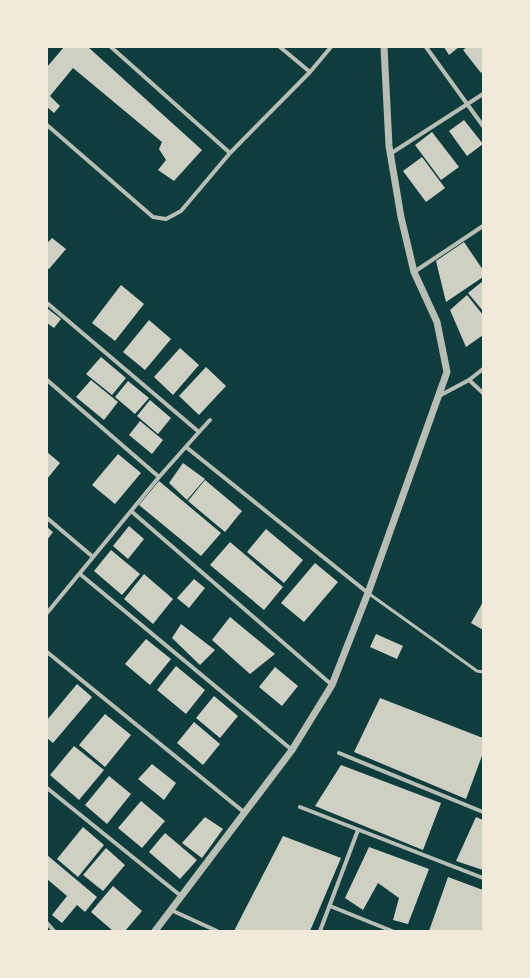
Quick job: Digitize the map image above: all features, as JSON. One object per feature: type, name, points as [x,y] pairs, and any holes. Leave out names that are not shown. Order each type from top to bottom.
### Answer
[{"type":"street","points":[[111,47],[230,153]]},
{"type":"street","points":[[280,47],[310,72]]},
{"type":"street","points":[[47,125],[139,206],[153,217],[166,219],[181,211],[230,153],[310,72],[331,47]]},
{"type":"street","points":[[155,931],[292,750],[332,685],[368,593],[447,372],[437,322],[414,272],[401,217],[390,154],[384,47]]},
{"type":"street","points":[[426,47],[483,126]]},
{"type":"street","points":[[390,154],[483,94]]},
{"type":"street","points":[[414,272],[483,226]]},
{"type":"street","points":[[47,303],[199,432]]},
{"type":"street","points":[[438,397],[469,380],[483,369]]},
{"type":"street","points":[[47,380],[159,477]]},
{"type":"street","points":[[469,380],[483,393]]},
{"type":"street","points":[[47,613],[159,477],[210,420]]},
{"type":"street","points":[[186,447],[368,593]]},
{"type":"street","points":[[131,512],[332,685]]},
{"type":"street","points":[[47,518],[93,557]]},
{"type":"street","points":[[80,574],[292,750]]},
{"type":"street","points":[[47,652],[245,813]]},
{"type":"street","points":[[339,753],[483,812]]},
{"type":"street","points":[[47,788],[180,896]]},
{"type":"street","points":[[300,807],[483,878]]},
{"type":"street","points":[[320,931],[358,830]]},
{"type":"street","points":[[330,906],[392,931]]},
{"type":"street","points":[[171,910],[217,931]]},
{"type":"street","points":[[47,923],[54,931]]},
{"type":"lane","points":[[368,593],[477,671],[483,672]]},
{"type":"building","points":[[64,47],[88,47],[202,150],[174,181],[158,170],[166,160],[159,149],[162,142],[73,68],[50,96],[60,106],[54,113],[47,107],[47,67]]},
{"type":"building","points":[[444,47],[459,47],[449,55]]},
{"type":"building","points":[[467,47],[483,47],[483,71],[481,73],[463,50]]},
{"type":"building","points":[[464,120],[483,144],[467,156],[449,131]]},
{"type":"building","points":[[432,132],[459,167],[441,180],[415,145]]},
{"type":"building","points":[[422,157],[445,188],[426,202],[403,171]]},
{"type":"building","points":[[52,238],[66,249],[49,269],[47,268],[47,243]]},
{"type":"building","points":[[464,242],[483,270],[483,277],[446,302],[436,261]]},
{"type":"building","points":[[483,281],[483,311],[468,293]]},
{"type":"building","points":[[121,285],[144,304],[115,341],[92,323]]},
{"type":"building","points":[[467,295],[483,315],[483,335],[466,347],[450,310]]},
{"type":"building","points":[[48,309],[61,319],[54,328],[47,323]]},
{"type":"building","points":[[149,320],[171,339],[145,370],[123,352]]},
{"type":"building","points":[[180,348],[199,365],[173,395],[154,377]]},
{"type":"building","points":[[101,357],[126,378],[112,395],[86,374]]},
{"type":"building","points":[[206,367],[226,386],[199,415],[179,396]]},
{"type":"building","points":[[91,380],[118,402],[104,420],[76,397]]},
{"type":"building","points":[[128,381],[149,398],[135,414],[115,397]]},
{"type":"building","points":[[150,400],[171,418],[158,434],[137,416]]},
{"type":"building","points":[[140,421],[163,440],[152,454],[129,435]]},
{"type":"building","points":[[47,452],[60,463],[47,479]]},
{"type":"building","points":[[118,454],[141,473],[115,504],[92,485]]},
{"type":"building","points":[[183,463],[205,479],[187,500],[169,483]]},
{"type":"building","points":[[205,480],[242,511],[225,532],[188,501]]},
{"type":"building","points":[[159,481],[221,533],[201,556],[139,505]]},
{"type":"building","points":[[129,526],[144,539],[128,559],[113,546]]},
{"type":"building","points":[[47,527],[53,532],[47,540]]},
{"type":"building","points":[[266,529],[303,560],[284,583],[247,552]]},
{"type":"building","points":[[230,542],[283,587],[264,610],[210,565]]},
{"type":"building","points":[[111,550],[140,574],[122,595],[94,571]]},
{"type":"building","points":[[315,563],[338,582],[304,622],[281,603]]},
{"type":"building","points":[[144,574],[173,599],[153,624],[124,599]]},
{"type":"building","points":[[194,579],[205,588],[189,608],[177,598]]},
{"type":"building","points":[[483,602],[483,630],[471,623]]},
{"type":"building","points":[[230,617],[275,654],[250,674],[212,640]]},
{"type":"building","points":[[181,624],[215,650],[200,665],[172,638]]},
{"type":"building","points":[[376,634],[403,646],[397,659],[370,647]]},
{"type":"building","points":[[146,639],[171,659],[150,685],[125,664]]},
{"type":"building","points":[[176,666],[205,690],[186,714],[157,690]]},
{"type":"building","points":[[275,667],[298,686],[282,706],[259,687]]},
{"type":"building","points":[[77,684],[92,697],[53,743],[47,738],[47,720]]},
{"type":"building","points":[[214,696],[238,716],[220,738],[196,718]]},
{"type":"building","points":[[380,698],[483,738],[483,753],[466,799],[354,752]]},
{"type":"building","points":[[105,714],[131,735],[105,767],[79,745]]},
{"type":"building","points":[[194,722],[220,744],[203,765],[177,743]]},
{"type":"building","points":[[74,746],[104,770],[79,800],[50,775]]},
{"type":"building","points":[[152,764],[176,783],[164,800],[138,779]]},
{"type":"building","points":[[341,765],[441,803],[423,850],[315,806]]},
{"type":"building","points":[[109,776],[131,794],[107,824],[85,805]]},
{"type":"building","points":[[141,801],[165,821],[142,848],[118,828]]},
{"type":"building","points":[[205,817],[223,829],[202,858],[182,843]]},
{"type":"building","points":[[476,817],[483,820],[483,870],[456,861]]},
{"type":"building","points":[[83,827],[104,845],[78,877],[57,859]]},
{"type":"building","points":[[165,833],[197,860],[180,879],[149,852]]},
{"type":"building","points":[[283,836],[341,858],[310,931],[234,931]]},
{"type":"building","points":[[369,847],[429,869],[408,924],[393,920],[399,898],[378,883],[363,910],[345,898]]},
{"type":"building","points":[[106,848],[125,865],[103,891],[83,875]]},
{"type":"building","points":[[47,855],[97,897],[85,912],[77,905],[62,923],[52,915],[67,896],[47,879]]},
{"type":"building","points":[[448,877],[483,890],[483,931],[429,931]]},
{"type":"building","points":[[113,886],[142,911],[125,931],[113,931],[91,912]]}]
